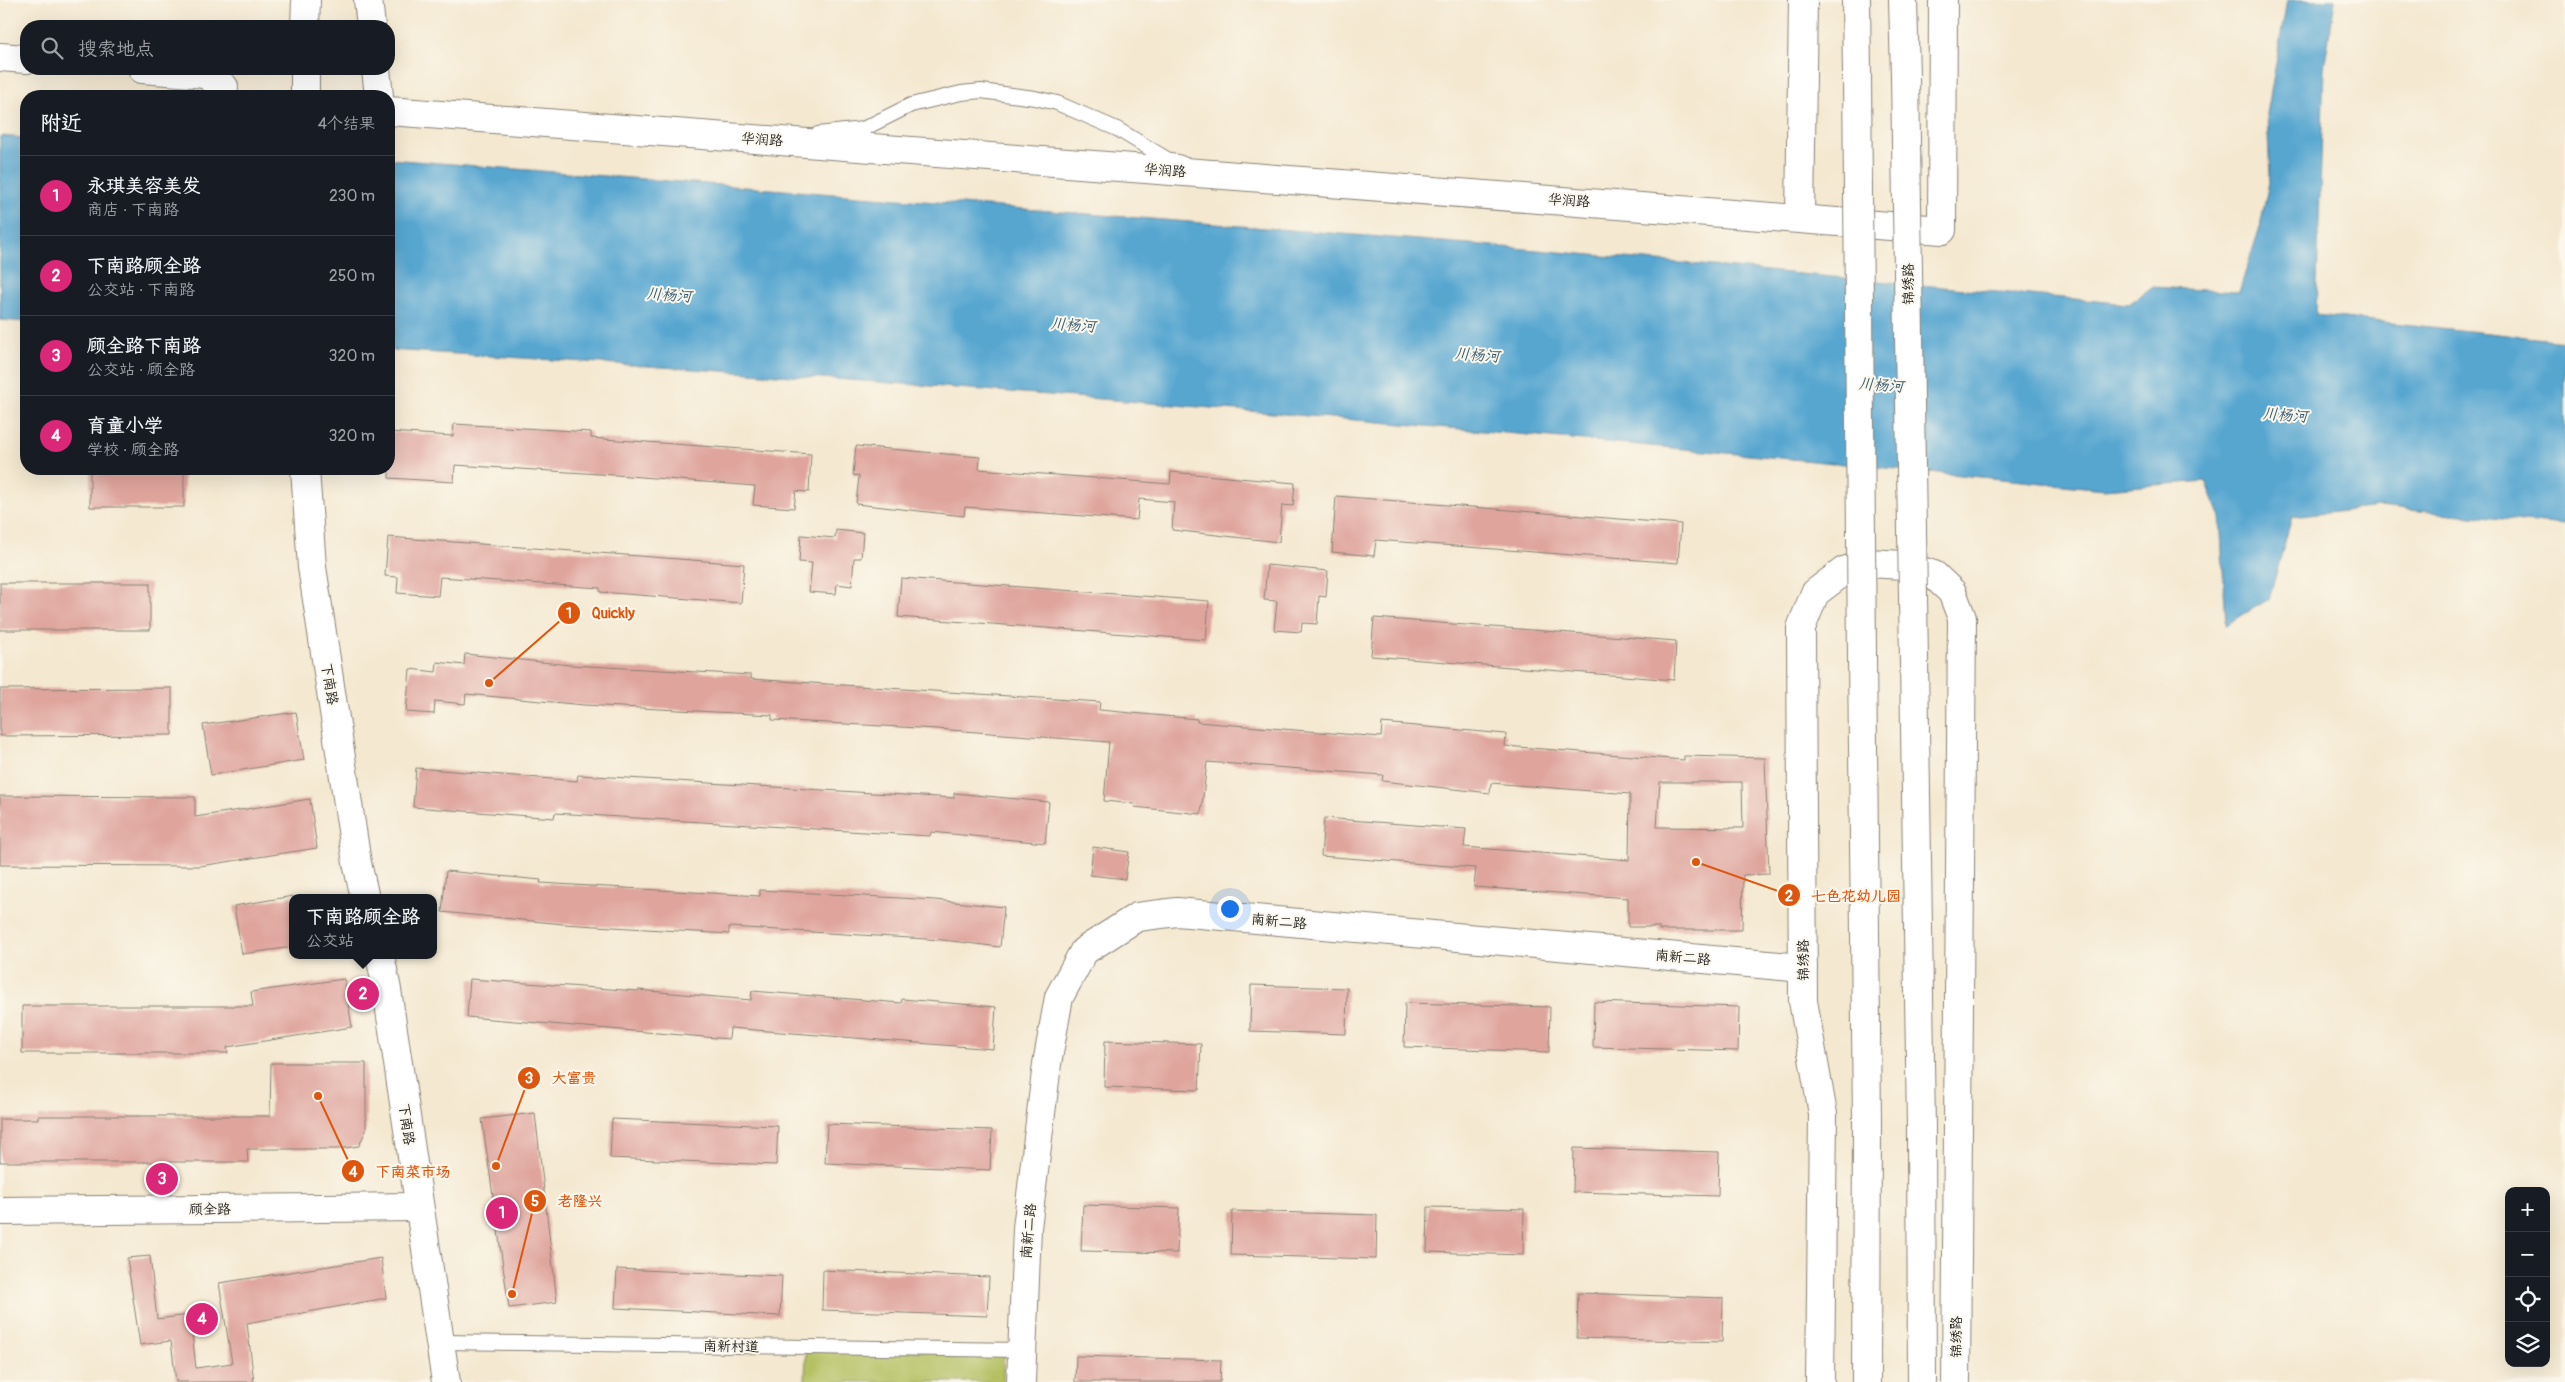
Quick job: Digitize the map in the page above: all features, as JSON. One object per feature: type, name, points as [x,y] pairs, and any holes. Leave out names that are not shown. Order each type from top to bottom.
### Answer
[{"type":"street","points":[[305,20],[306,0]]},
{"type":"street","points":[[368,0],[370,20]]},
{"type":"street","points":[[1800,218],[1803,0]]},
{"type":"street","points":[[1856,0],[1867,1120],[1866,1382]]},
{"type":"street","name":"锦绣路","points":[[1903,0],[1921,1136],[1922,1382]]},
{"type":"street","name":"华润路","points":[[395,111],[1942,230],[1943,0]]},
{"type":"street","points":[[0,57],[20,59]]},
{"type":"street","points":[[206,75],[224,87],[224,90]]},
{"type":"street","points":[[377,75],[378,90]]},
{"type":"street","name":"下南路","points":[[305,475],[312,567],[364,894]]},
{"type":"street","name":"锦绣路","points":[[1820,1382],[1823,1114],[1803,1001],[1801,628],[1815,593],[1844,572],[1868,563],[1903,565],[1934,575],[1952,592],[1962,618],[1956,1382]]},
{"type":"street","name":"南新二路","points":[[1020,1382],[1027,1228],[1047,1064],[1059,998],[1084,951],[1137,917],[1177,912],[1803,968]]},
{"type":"street","name":"下南路","points":[[381,959],[446,1382]]},
{"type":"street","name":"顾全路","points":[[0,1211],[419,1207]]},
{"type":"lane","points":[[766,139],[863,128],[910,106],[961,92],[981,91],[1056,103],[1117,129],[1168,159],[1210,173]]},
{"type":"lane","name":"南新村道","points":[[440,1342],[1021,1350]]},
{"type":"green space","points":[[806,1348],[1004,1353],[1003,1382],[805,1382]]},
{"type":"water","name":"川杨河","points":[[2287,0],[2335,0],[2324,68],[2316,315],[2565,341],[2565,525],[2378,507],[2292,517],[2269,599],[2226,625],[2220,515],[2206,481],[2104,489],[1676,448],[1247,411],[818,378],[395,350],[395,159],[1482,245],[2129,304],[2152,287],[2239,292],[2260,227],[2270,177],[2267,114]]},
{"type":"water","points":[[0,136],[20,138],[20,322],[0,320]]},
{"type":"building","points":[[454,424],[591,432],[591,438],[811,454],[809,492],[796,491],[794,508],[753,505],[755,486],[616,475],[455,465],[454,482],[389,478],[389,475],[395,475],[395,432],[453,436]]},
{"type":"building","points":[[856,446],[980,457],[979,469],[1170,484],[1171,472],[1295,483],[1293,506],[1282,505],[1279,542],[1172,530],[1174,502],[1139,499],[1137,520],[965,507],[964,516],[856,504],[859,476],[853,475]]},
{"type":"building","points":[[90,475],[184,475],[184,507],[90,507]]},
{"type":"building","points":[[1336,496],[1681,524],[1678,563],[1376,540],[1374,556],[1332,552]]},
{"type":"building","points":[[836,530],[863,533],[861,558],[854,558],[852,586],[837,584],[836,594],[809,592],[812,563],[799,562],[801,535],[835,538]]},
{"type":"building","points":[[388,537],[744,564],[741,603],[600,592],[600,588],[440,577],[438,596],[397,593],[398,577],[385,576]]},
{"type":"building","points":[[1267,565],[1328,571],[1326,597],[1319,596],[1317,624],[1302,623],[1301,632],[1274,630],[1277,601],[1264,600]]},
{"type":"building","points":[[901,578],[1209,601],[1206,640],[898,617]]},
{"type":"building","points":[[0,583],[150,583],[150,630],[0,630]]},
{"type":"building","points":[[1374,618],[1676,641],[1674,680],[1371,656]]},
{"type":"building","points":[[465,654],[570,665],[751,675],[751,679],[1100,702],[1099,710],[1197,719],[1197,722],[1381,737],[1382,723],[1506,734],[1505,746],[1684,760],[1684,756],[1765,758],[1769,874],[1743,875],[1742,930],[1659,930],[1659,927],[1628,927],[1628,898],[1474,887],[1476,868],[1321,856],[1324,818],[1466,829],[1464,847],[1629,860],[1630,794],[1491,783],[1490,793],[1382,781],[1383,775],[1207,762],[1201,814],[1134,807],[1135,804],[1104,801],[1109,742],[937,729],[772,720],[772,715],[584,705],[466,694],[465,704],[435,701],[434,714],[406,712],[410,669],[436,672],[437,662],[464,665]],"holes":[[[1660,782],[1742,782],[1743,828],[1657,827]]]},
{"type":"building","points":[[172,688],[172,735],[0,736],[0,689]]},
{"type":"building","points":[[296,712],[304,760],[211,775],[203,725]]},
{"type":"building","points":[[416,768],[577,781],[578,775],[954,798],[954,793],[1049,802],[1045,843],[931,832],[930,836],[555,813],[554,818],[413,807]]},
{"type":"building","points":[[0,796],[195,797],[195,817],[310,799],[317,848],[200,866],[0,865]]},
{"type":"building","points":[[1093,847],[1129,852],[1125,879],[1090,875]]},
{"type":"building","points":[[446,871],[541,880],[540,883],[760,896],[760,890],[935,900],[1004,907],[1000,947],[943,940],[729,927],[729,934],[563,924],[442,912]]},
{"type":"building","points":[[289,897],[289,948],[242,954],[234,906]]},
{"type":"building","points":[[344,979],[352,1027],[227,1047],[228,1053],[22,1053],[22,1006],[253,1006],[251,992]]},
{"type":"building","points":[[470,979],[638,990],[751,1000],[752,991],[901,1003],[902,999],[996,1007],[993,1049],[730,1028],[729,1039],[467,1017]]},
{"type":"building","points":[[1251,985],[1347,988],[1346,1034],[1250,1031]]},
{"type":"building","points":[[1594,1002],[1739,1007],[1738,1051],[1593,1047]]},
{"type":"building","points":[[1405,1003],[1550,1007],[1549,1052],[1404,1047]]},
{"type":"building","points":[[1105,1041],[1201,1044],[1199,1090],[1104,1087]]},
{"type":"building","points":[[271,1063],[366,1063],[366,1130],[359,1146],[338,1149],[247,1149],[248,1162],[0,1162],[0,1119],[38,1119],[38,1116],[270,1116]]},
{"type":"building","points":[[535,1113],[557,1302],[509,1308],[482,1119]]},
{"type":"building","points":[[612,1119],[778,1126],[776,1165],[610,1158]]},
{"type":"building","points":[[827,1124],[992,1130],[990,1170],[825,1163]]},
{"type":"building","points":[[1574,1148],[1719,1152],[1718,1196],[1573,1192]]},
{"type":"building","points":[[1083,1205],[1179,1208],[1177,1253],[1081,1251]]},
{"type":"building","points":[[1428,1207],[1524,1209],[1523,1255],[1427,1252]]},
{"type":"building","points":[[1232,1211],[1377,1215],[1376,1259],[1231,1255]]},
{"type":"building","points":[[150,1256],[157,1319],[190,1315],[196,1368],[232,1363],[219,1283],[381,1258],[386,1298],[247,1323],[254,1382],[176,1382],[171,1341],[140,1345],[127,1258]]},
{"type":"building","points":[[617,1269],[782,1276],[780,1316],[615,1308]]},
{"type":"building","points":[[823,1270],[989,1277],[987,1316],[822,1310]]},
{"type":"building","points":[[1578,1293],[1723,1298],[1722,1342],[1577,1338]]},
{"type":"building","points":[[1076,1356],[1221,1360],[1220,1382],[1075,1382]]},
{"type":"place","name":"Quickly","points":[[489,683]]},
{"type":"place","name":"七色花幼儿园","points":[[1696,862]]},
{"type":"place","name":"下南路顾全路","points":[[363,994]]},
{"type":"place","name":"下南菜市场","points":[[318,1096]]},
{"type":"place","name":"大富贵","points":[[496,1166]]},
{"type":"place","name":"顾全路下南路","points":[[162,1179]]},
{"type":"place","name":"永琪美容美发","points":[[502,1213]]},
{"type":"place","name":"老隆兴","points":[[512,1294]]},
{"type":"place","name":"育童小学","points":[[202,1319]]}]
